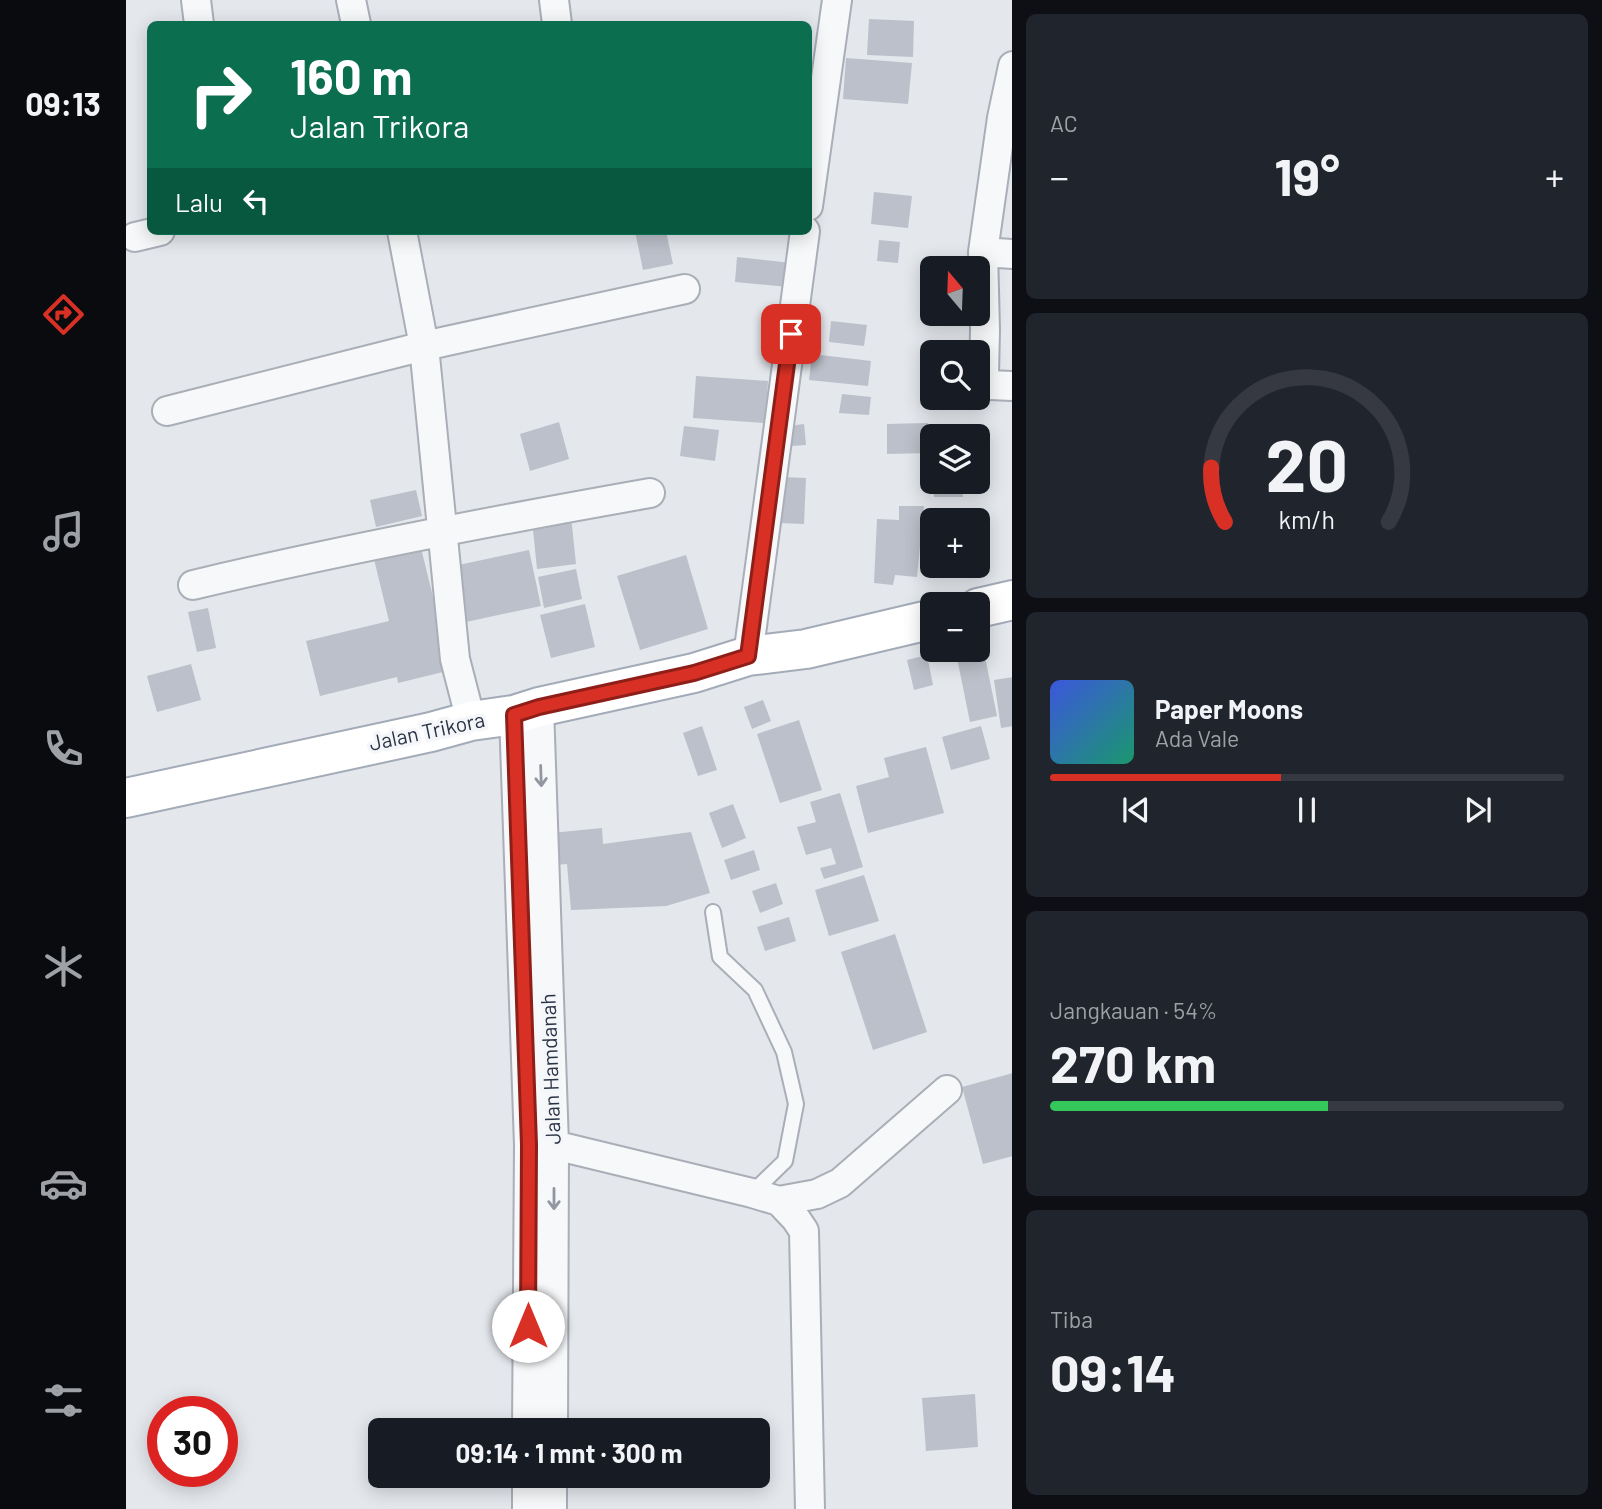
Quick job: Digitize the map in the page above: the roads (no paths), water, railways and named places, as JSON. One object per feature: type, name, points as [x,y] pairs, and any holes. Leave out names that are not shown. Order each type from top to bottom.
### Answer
[{"type":"main road","points":[[990,605],[1012,600]]},
{"type":"main road","name":"Jalan Trikora","points":[[126,798],[694,673],[748,656],[806,649],[920,622]]},
{"type":"street","points":[[196,0],[199,21]]},
{"type":"street","points":[[351,0],[355,21]]},
{"type":"street","points":[[554,0],[557,21]]},
{"type":"street","points":[[812,178],[837,0]]},
{"type":"street","points":[[1012,66],[1007,118],[982,252],[984,374],[990,385],[1012,386]]},
{"type":"street","points":[[403,235],[424,346],[455,659],[471,721]]},
{"type":"street","points":[[748,656],[804,235]]},
{"type":"street","points":[[982,252],[1012,254]]},
{"type":"street","points":[[166,411],[424,346],[685,289]]},
{"type":"street","points":[[193,585],[443,530],[650,493]]},
{"type":"street","name":"Jalan Hamdanah","points":[[526,711],[553,1418]]},
{"type":"street","points":[[542,1145],[779,1201],[817,1194],[840,1183],[947,1090]]},
{"type":"street","name":"Jalan Hamdanah","points":[[528,1418],[542,1145]]},
{"type":"street","points":[[779,1201],[804,1231],[810,1509]]},
{"type":"street","points":[[527,1488],[527,1509]]},
{"type":"street","points":[[552,1488],[552,1509]]},
{"type":"lane","points":[[713,912],[720,957],[755,990],[784,1052],[796,1104],[785,1161],[752,1193]]}]
